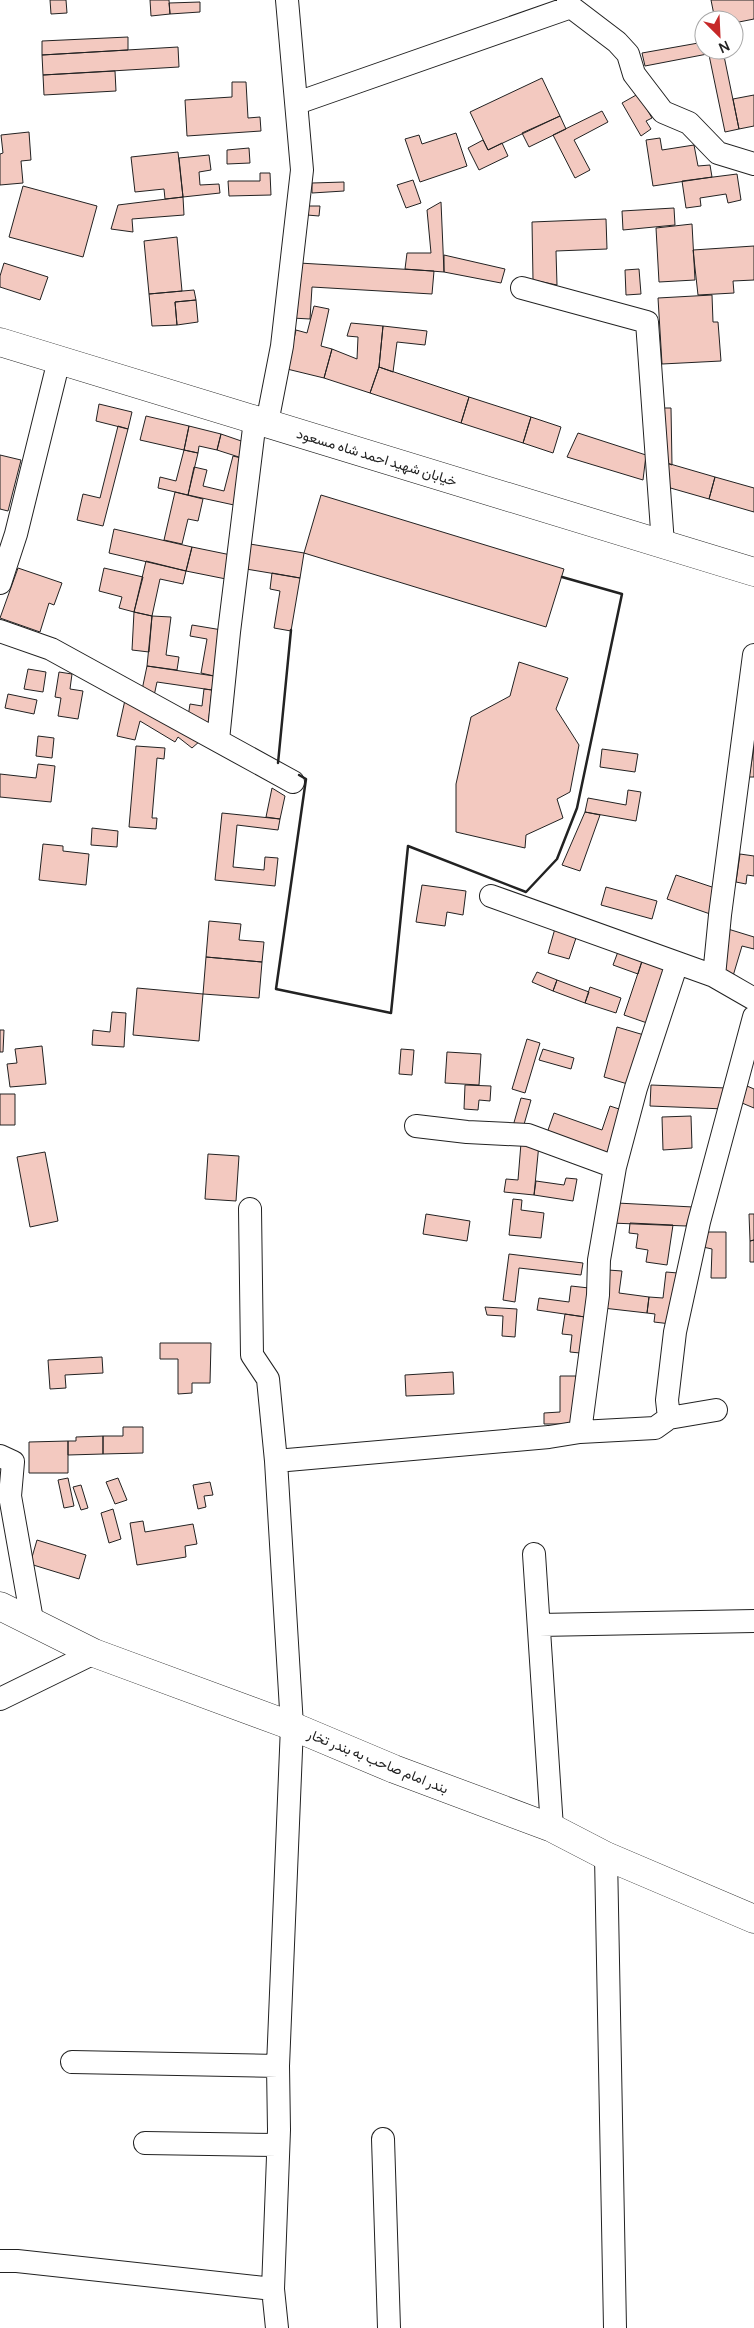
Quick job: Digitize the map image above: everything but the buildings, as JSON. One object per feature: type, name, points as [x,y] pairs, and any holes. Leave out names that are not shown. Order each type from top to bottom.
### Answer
[{"type":"main road","name":"خیابان شهید احمد شاه مسعود","points":[[0,342],[754,572]]},
{"type":"main road","name":"بندر امام صاحب به بندر تخار","points":[[0,1606],[32,1620],[94,1653],[292,1726],[394,1769],[552,1828],[606,1856],[754,1919]]},
{"type":"street","points":[[218,740],[224,670],[261,422],[282,346],[302,170],[287,0]]},
{"type":"street","points":[[297,103],[569,4],[617,42],[628,54],[634,74],[663,112],[689,123],[718,152],[754,164]]},
{"type":"street","points":[[522,288],[647,322],[663,544]]},
{"type":"street","points":[[0,583],[16,534],[59,360]]},
{"type":"street","points":[[0,631],[51,649],[293,782]]},
{"type":"street","points":[[714,976],[720,915],[754,655]]},
{"type":"street","points":[[491,896],[714,976],[754,999]]},
{"type":"street","points":[[580,1432],[598,1295],[599,1260],[615,1166],[636,1088],[677,963]]},
{"type":"street","points":[[669,1418],[667,1400],[675,1332],[699,1222],[754,1017]]},
{"type":"street","points":[[416,1126],[528,1136],[615,1166]]},
{"type":"street","points":[[250,1209],[252,1355],[268,1379],[276,1461],[292,1726],[278,2066],[278,2145],[273,2290],[277,2328]]},
{"type":"street","points":[[276,1461],[549,1437],[580,1432],[655,1428],[669,1418],[716,1410]]},
{"type":"street","points":[[0,1456],[13,1462],[10,1496],[32,1620]]},
{"type":"street","points":[[534,1554],[552,1828]]},
{"type":"street","points":[[539,1625],[754,1621]]},
{"type":"street","points":[[0,1699],[94,1653]]},
{"type":"street","points":[[606,1856],[615,2328]]},
{"type":"street","points":[[72,2062],[278,2066]]},
{"type":"street","points":[[383,2139],[389,2328]]},
{"type":"street","points":[[145,2143],[278,2145]]},
{"type":"street","points":[[0,2262],[17,2261],[273,2290]]},
{"type":"wall","points":[[299,775],[306,779],[276,989],[391,1013],[408,846],[526,892],[557,859],[577,808],[622,594],[562,577]]},
{"type":"wall","points":[[278,763],[291,630]]}]
